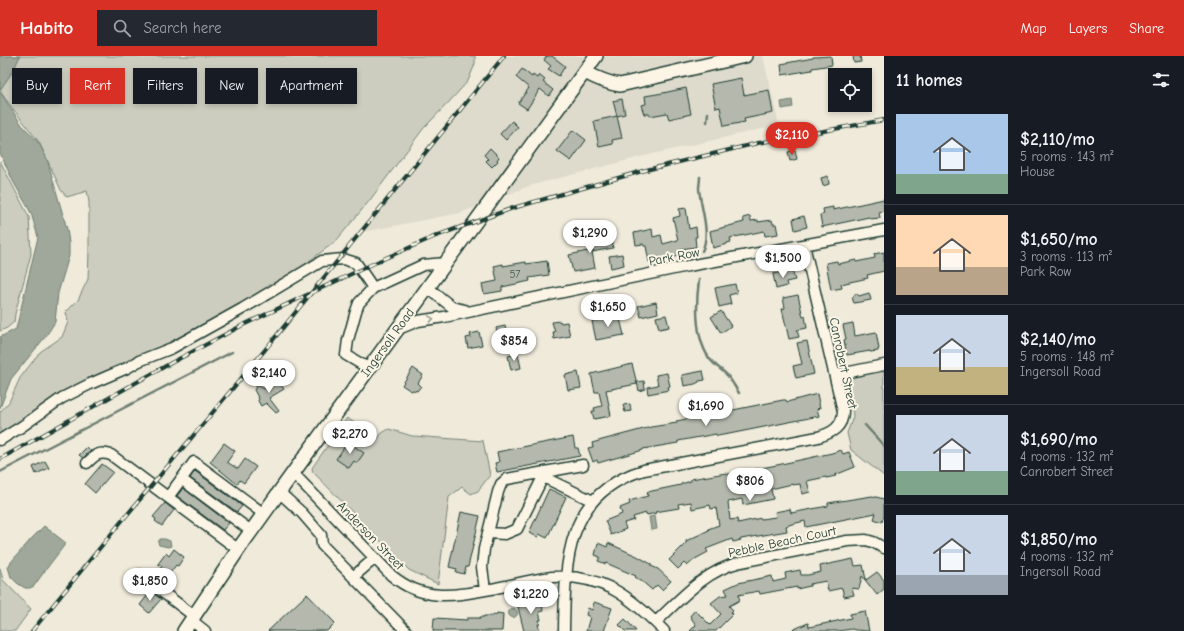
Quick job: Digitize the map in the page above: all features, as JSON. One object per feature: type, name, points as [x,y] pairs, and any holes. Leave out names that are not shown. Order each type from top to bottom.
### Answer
[{"type":"main road","name":"Ingersoll Road","points":[[190,623],[293,472],[596,56]]},
{"type":"main road","points":[[585,72],[610,84],[620,85],[745,56]]},
{"type":"street","name":"Park Row","points":[[395,331],[408,324],[418,321],[444,317],[688,266],[884,230]]},
{"type":"street","name":"Canrobert Street","points":[[564,631],[569,550],[573,535],[579,522],[593,501],[607,488],[616,482],[644,470],[828,434],[837,429],[843,414],[804,245]]},
{"type":"street","points":[[0,440],[62,398],[127,368],[139,360],[172,348],[249,305],[322,261],[343,259],[356,262],[373,288]]},
{"type":"street","points":[[368,368],[346,354],[348,340],[359,303],[373,288],[423,265],[445,263]]},
{"type":"street","name":"Park Row","points":[[427,287],[452,307],[469,311]]},
{"type":"street","points":[[835,375],[884,365]]},
{"type":"street","points":[[87,463],[96,454],[111,454],[239,550]]},
{"type":"street","points":[[168,497],[194,462],[264,514]]},
{"type":"street","points":[[485,590],[482,567],[488,533],[498,492],[503,482],[507,479],[540,475],[583,464]]},
{"type":"street","name":"Anderson Street","points":[[293,472],[398,582],[412,589],[424,593],[449,596],[535,580],[567,576],[580,578],[617,591],[637,605],[664,631]]},
{"type":"street","points":[[540,475],[593,501]]},
{"type":"street","points":[[488,533],[505,534],[517,529],[540,475]]},
{"type":"street","points":[[181,480],[251,532]]},
{"type":"street","points":[[279,492],[302,513],[321,535],[322,545],[406,631]]},
{"type":"street","name":"Pebble Beach Court","points":[[656,622],[702,580],[715,571],[729,565],[847,541],[866,540],[884,548]]},
{"type":"street","points":[[354,577],[375,558]]},
{"type":"street","points":[[140,575],[190,623],[205,631]]},
{"type":"shaded area","points":[[0,56],[475,56],[475,64],[468,81],[423,129],[370,200],[336,241],[300,268],[250,301],[131,362],[0,434],[0,412],[9,402],[20,378],[40,352],[62,337],[68,322],[66,312],[78,300],[88,279],[89,202],[87,191],[67,197],[61,190],[39,142],[4,97],[0,89]]},
{"type":"shaded area","points":[[0,56],[20,56],[14,68],[12,68],[12,72],[0,90]]},
{"type":"shaded area","points":[[505,56],[763,56],[779,125],[644,156],[529,186],[460,213],[362,232]]},
{"type":"shaded area","points":[[0,92],[22,125],[39,143],[47,159],[67,229],[69,256],[58,293],[55,322],[46,336],[11,379],[0,408],[0,337],[16,329],[38,237],[31,213],[13,181],[0,153]]},
{"type":"shaded area","points":[[792,100],[793,107],[782,109],[781,102]]},
{"type":"shaded area","points":[[0,161],[29,217],[31,254],[14,322],[7,328],[0,331]]},
{"type":"shaded area","points":[[884,371],[884,476],[851,450],[847,433],[853,417],[852,403],[846,378]]},
{"type":"shaded area","points":[[347,418],[378,438],[382,433],[389,429],[412,436],[483,441],[490,475],[478,491],[471,494],[462,487],[449,497],[438,584],[409,570],[313,472],[312,468]]},
{"type":"shaded area","points":[[655,516],[657,529],[651,530],[649,517]]},
{"type":"shaded area","points":[[44,526],[66,543],[34,586],[25,588],[11,577],[8,567]]},
{"type":"shaded area","points":[[160,539],[170,541],[171,546],[168,547],[159,545],[158,542]]},
{"type":"shaded area","points":[[0,568],[3,580],[31,609],[15,631],[0,631]]},
{"type":"shaded area","points":[[513,608],[518,613],[513,618],[508,613]]},
{"type":"building","points":[[547,56],[552,56],[565,66],[559,76],[548,69],[551,66],[544,60]]},
{"type":"building","points":[[831,56],[832,65],[782,75],[781,64],[813,57]]},
{"type":"building","points":[[853,56],[860,56],[861,62],[854,63]]},
{"type":"building","points":[[522,69],[532,77],[533,75],[537,78],[539,75],[545,80],[543,82],[553,90],[549,96],[540,89],[527,109],[518,103],[529,88],[516,77]]},
{"type":"building","points":[[741,78],[744,95],[769,90],[773,113],[744,119],[745,122],[724,126],[720,107],[716,108],[711,84]]},
{"type":"building","points":[[686,88],[691,114],[669,119],[667,113],[650,116],[649,114],[644,114],[641,105],[646,104],[645,96]]},
{"type":"building","points":[[622,99],[625,114],[617,116],[613,101]]},
{"type":"building","points":[[617,116],[622,138],[612,140],[613,144],[599,147],[594,121]]},
{"type":"building","points":[[512,121],[518,127],[506,140],[500,134]]},
{"type":"building","points":[[573,130],[586,140],[571,161],[557,151]]},
{"type":"building","points":[[490,148],[499,157],[497,160],[498,161],[492,167],[486,161],[488,159],[484,155]]},
{"type":"building","points":[[795,150],[797,159],[790,161],[788,152]]},
{"type":"building","points":[[828,176],[829,184],[823,186],[821,178]]},
{"type":"building","points":[[884,199],[884,211],[879,212],[880,218],[870,219],[869,217],[822,227],[820,215],[824,214],[823,209],[833,207],[833,210]]},
{"type":"building","points":[[686,208],[689,229],[696,227],[696,247],[681,249],[683,255],[649,262],[646,246],[643,244],[636,245],[634,233],[652,229],[653,237],[661,235],[663,244],[678,240],[673,218],[680,216],[679,209]]},
{"type":"building","points":[[750,216],[751,221],[758,220],[758,222],[772,220],[773,224],[776,224],[778,234],[765,236],[764,231],[730,238],[731,242],[713,248],[710,231],[744,222],[743,218]]},
{"type":"building","points":[[804,216],[807,227],[795,230],[793,219]]},
{"type":"building","points":[[610,234],[613,248],[592,252],[595,268],[573,272],[569,255],[592,250],[590,241],[599,239],[598,236]]},
{"type":"building","points":[[884,252],[884,271],[867,275],[868,278],[841,284],[842,288],[831,290],[826,263],[837,261],[838,264],[856,260],[856,262],[875,258],[874,254]]},
{"type":"building","points":[[622,254],[624,265],[611,268],[609,256]]},
{"type":"building","points":[[547,261],[549,275],[529,278],[530,281],[502,287],[502,291],[484,294],[482,284],[497,281],[494,266]]},
{"type":"building","points":[[792,270],[795,280],[786,282],[787,286],[776,289],[773,274]]},
{"type":"building","points":[[735,284],[737,293],[729,295],[731,304],[719,307],[715,288]]},
{"type":"building","points":[[856,293],[859,296],[869,293],[871,300],[854,303],[852,298]]},
{"type":"building","points":[[798,295],[803,317],[805,316],[807,328],[797,330],[799,337],[789,339],[782,309],[785,308],[783,298]]},
{"type":"building","points":[[656,302],[658,313],[641,317],[638,306]]},
{"type":"building","points":[[721,311],[731,326],[721,333],[711,317]]},
{"type":"building","points":[[619,315],[624,335],[596,340],[592,321]]},
{"type":"building","points":[[666,315],[669,327],[659,329],[656,317]]},
{"type":"building","points":[[560,321],[561,323],[567,322],[570,336],[554,339],[553,332],[555,332],[552,322]]},
{"type":"building","points":[[853,323],[855,336],[876,332],[879,349],[878,351],[847,355],[843,325]]},
{"type":"building","points":[[505,326],[508,337],[499,339],[496,328]]},
{"type":"building","points":[[479,332],[482,345],[468,348],[466,338],[471,337],[470,334]]},
{"type":"building","points":[[807,341],[814,374],[796,378],[793,366],[802,364],[797,343]]},
{"type":"building","points":[[518,354],[521,368],[511,370],[508,356]]},
{"type":"building","points":[[632,364],[637,384],[606,390],[611,416],[594,419],[592,411],[595,411],[594,408],[602,406],[599,392],[595,392],[591,374]]},
{"type":"building","points":[[413,368],[423,375],[418,383],[421,386],[417,391],[411,391],[402,385]]},
{"type":"building","points":[[703,371],[705,380],[684,386],[682,375]]},
{"type":"building","points":[[578,372],[581,388],[568,390],[565,375]]},
{"type":"building","points":[[667,373],[670,386],[668,387],[669,390],[648,394],[647,387],[658,385],[656,375]]},
{"type":"building","points":[[277,380],[284,389],[269,398],[279,411],[276,413],[266,403],[261,406],[254,390],[257,385],[264,389]]},
{"type":"building","points":[[644,381],[645,389],[639,391],[637,382]]},
{"type":"building","points":[[817,394],[820,408],[817,409],[819,416],[729,434],[717,436],[716,434],[678,441],[678,443],[643,449],[598,463],[597,460],[593,462],[588,448],[593,447],[592,443],[651,427],[677,423],[676,421],[687,419],[687,417],[718,413],[783,400],[786,400],[787,402]]},
{"type":"building","points":[[630,404],[631,411],[625,412],[623,405]]},
{"type":"building","points":[[573,437],[575,448],[578,448],[580,456],[497,472],[495,463],[499,462],[497,452]]},
{"type":"building","points":[[348,442],[364,453],[357,463],[354,461],[349,468],[336,459]]},
{"type":"building","points":[[224,443],[235,451],[227,462],[238,469],[245,459],[256,467],[244,483],[240,480],[237,484],[210,462]]},
{"type":"building","points":[[87,447],[91,451],[83,458],[79,455]]},
{"type":"building","points":[[841,450],[843,454],[849,452],[855,467],[835,475],[836,476],[807,481],[810,492],[802,494],[800,484],[792,484],[771,489],[773,499],[743,505],[742,499],[728,502],[730,520],[737,519],[738,523],[761,518],[776,517],[775,512],[790,509],[791,513],[828,506],[828,503],[872,496],[884,499],[884,516],[882,522],[874,519],[876,513],[806,527],[805,521],[786,526],[787,531],[741,539],[733,542],[732,539],[706,549],[708,552],[695,559],[687,566],[684,563],[678,569],[669,560],[686,543],[686,541],[719,525],[716,508],[711,509],[710,505],[692,509],[691,502],[678,504],[679,508],[655,512],[656,513],[647,515],[646,513],[633,517],[634,520],[624,523],[626,529],[611,535],[605,521],[622,514],[620,508],[630,504],[629,501],[648,496],[647,492],[681,485],[691,481],[691,479],[777,465]]},
{"type":"building","points":[[45,461],[49,468],[36,474],[33,467]]},
{"type":"building","points":[[102,464],[113,472],[95,493],[85,484]]},
{"type":"building","points":[[195,471],[242,506],[237,512],[190,478]]},
{"type":"building","points":[[183,488],[229,523],[223,530],[177,496]]},
{"type":"building","points":[[549,489],[566,497],[547,538],[539,534],[538,537],[529,533]]},
{"type":"building","points":[[165,503],[174,510],[162,526],[155,521],[156,519],[153,517]]},
{"type":"building","points":[[461,512],[480,516],[468,567],[466,567],[464,574],[456,572],[457,569],[449,567]]},
{"type":"building","points":[[598,543],[607,547],[608,543],[637,556],[658,569],[671,581],[662,590],[657,585],[652,590],[635,577],[636,576],[598,561],[600,557],[595,555]]},
{"type":"building","points":[[174,549],[184,557],[178,566],[176,565],[167,577],[158,571],[162,566],[158,564],[166,553],[169,556]]},
{"type":"building","points":[[853,559],[855,566],[863,565],[866,580],[877,572],[884,580],[884,589],[877,595],[862,576],[859,589],[852,588],[854,595],[844,597],[842,588],[828,591],[826,581],[810,584],[810,586],[797,589],[797,587],[760,594],[759,591],[738,595],[740,600],[729,606],[733,610],[731,612],[733,614],[716,631],[690,631],[696,625],[690,616],[695,610],[710,625],[721,614],[711,603],[720,596],[728,595],[725,589],[738,583],[772,576],[773,582],[786,579],[785,573],[800,570],[801,575],[808,575],[821,572],[820,566]]},
{"type":"building","points":[[151,591],[161,599],[149,613],[140,605]]},
{"type":"building","points":[[307,594],[335,623],[327,631],[268,631]]},
{"type":"building","points":[[541,599],[543,611],[539,612],[541,620],[539,620],[540,624],[538,624],[540,631],[524,631],[517,603]]},
{"type":"building","points":[[594,602],[612,608],[604,631],[586,631],[590,617],[586,615],[588,608],[592,610]]},
{"type":"building","points":[[865,611],[869,631],[852,629],[838,631],[790,631],[808,623],[809,627],[851,618],[850,614]]},
{"type":"building","points":[[497,613],[503,614],[502,631],[433,631],[434,618],[467,620],[467,618],[493,616],[493,614],[496,615]]},
{"type":"building","points":[[625,619],[636,631],[625,631],[619,625]]},
{"type":"waterway","points":[[707,122],[708,113]]},
{"type":"waterway","points":[[700,177],[699,189],[706,229],[705,244],[702,251]]},
{"type":"waterway","points":[[699,280],[697,309],[699,330],[704,350],[715,365],[727,375],[739,393]]},
{"type":"waterway","points":[[0,472],[232,352]]},
{"type":"waterway","points":[[865,425],[884,446]]},
{"type":"railway","points":[[32,631],[264,351],[504,56]]},
{"type":"railway","points":[[0,459],[171,363],[241,326],[381,260],[436,236],[513,208],[646,170],[758,143],[884,120]]}]
